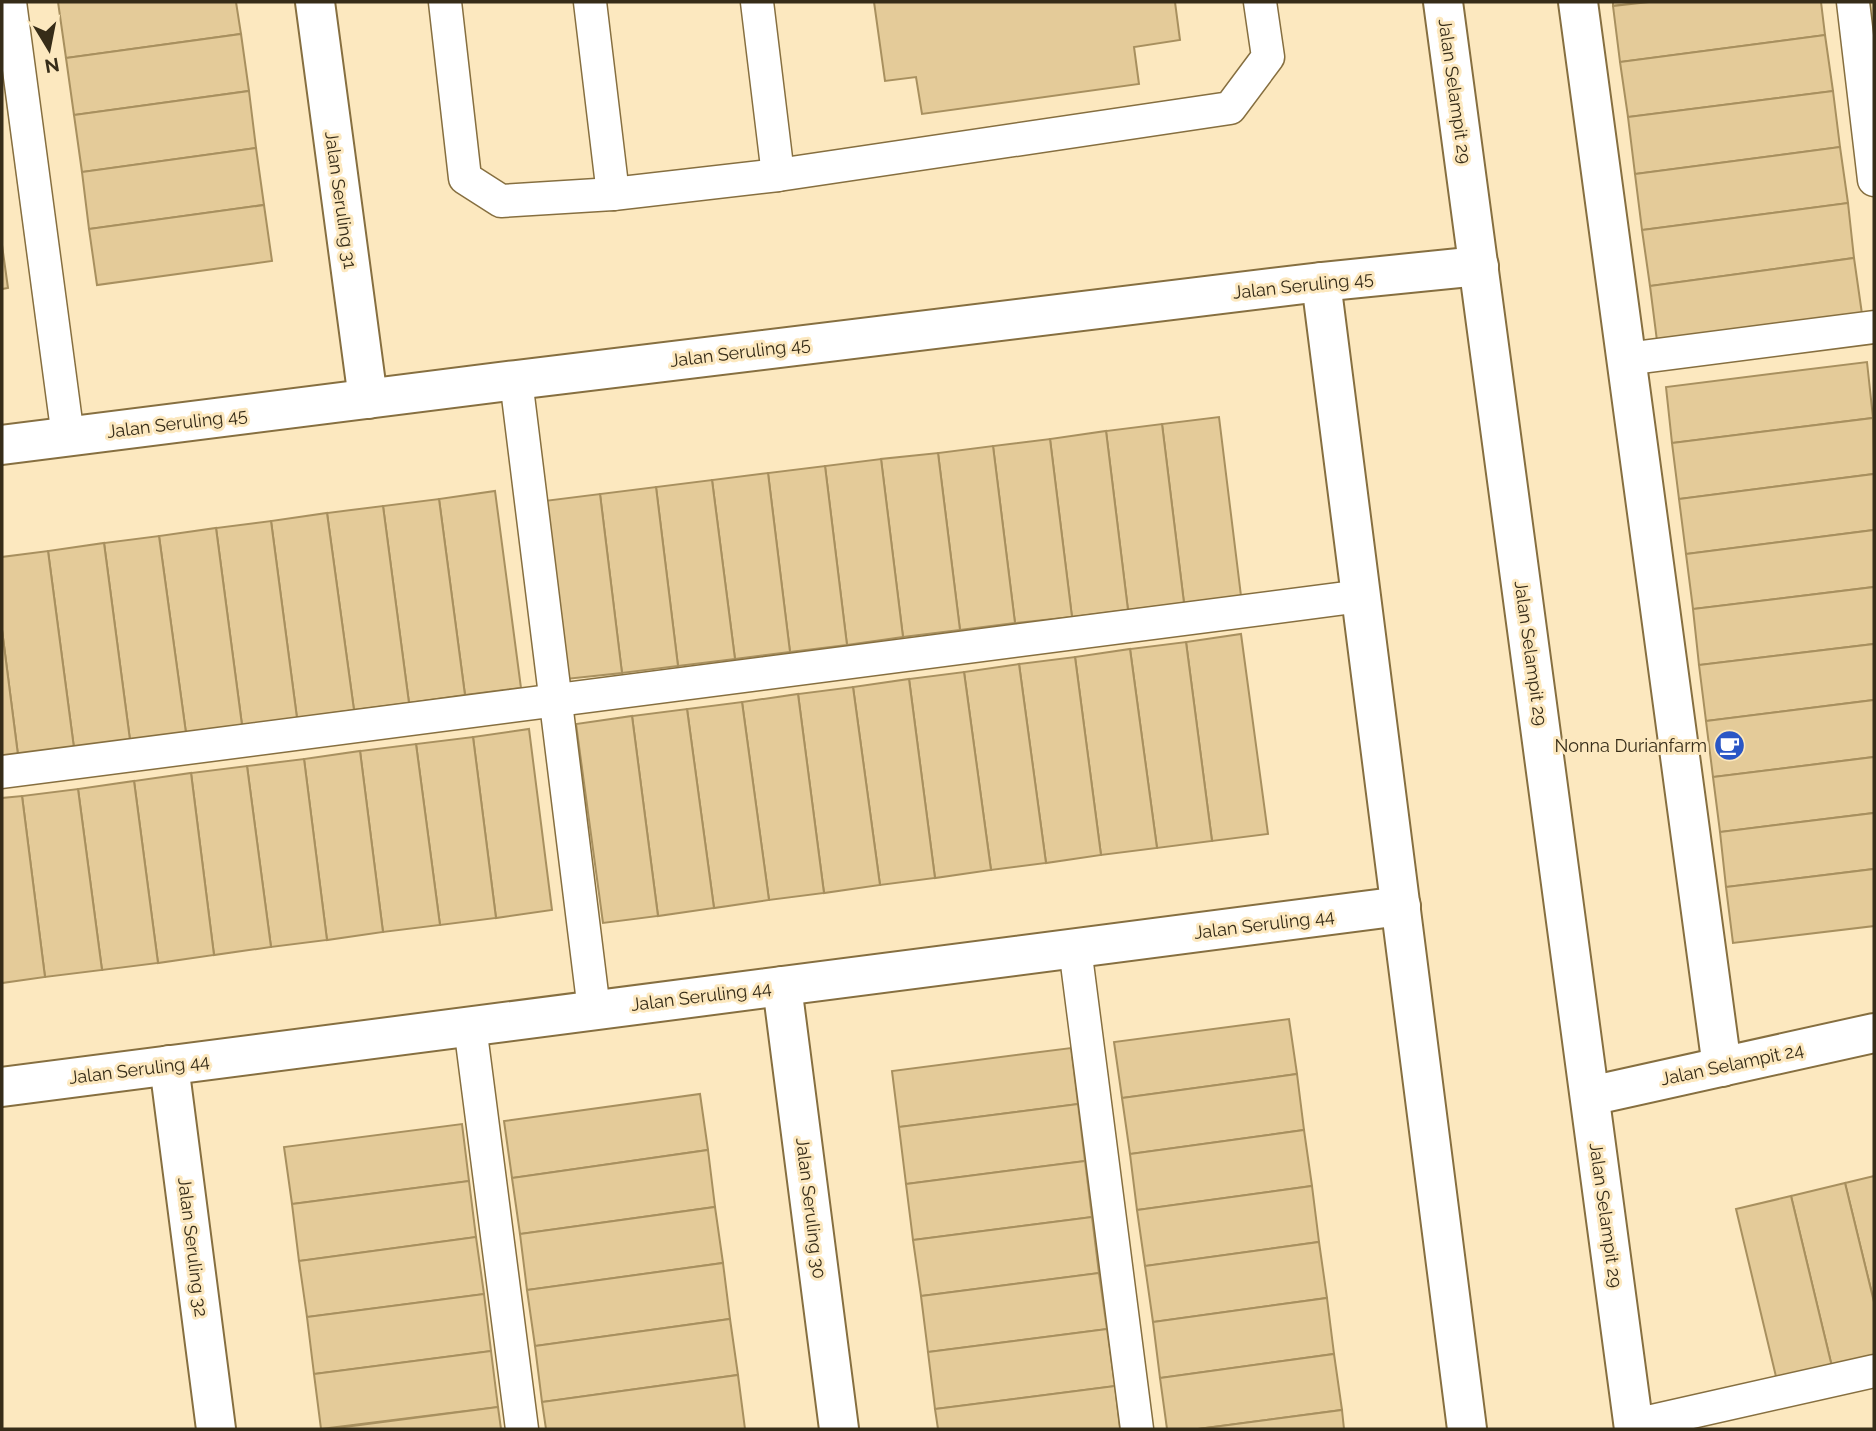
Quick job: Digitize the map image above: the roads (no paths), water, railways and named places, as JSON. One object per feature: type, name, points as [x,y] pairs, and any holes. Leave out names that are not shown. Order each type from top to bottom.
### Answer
[{"type":"street","name":"Jalan Seruling 31","points":[[315,2],[368,399]]},
{"type":"street","name":"Jalan Selampit 29","points":[[1443,2],[1634,1427]]},
{"type":"street","points":[[1578,2],[1722,1067]]},
{"type":"street","name":"Jalan Seruling 45","points":[[2,445],[1321,282],[1479,266]]},
{"type":"street","points":[[1321,282],[1467,1429]]},
{"type":"street","name":"Jalan Seruling 44","points":[[2,1087],[1401,906]]},
{"type":"street","name":"Jalan Seruling 30","points":[[782,986],[839,1429]]},
{"type":"street","name":"Jalan Selampit 24","points":[[1590,1096],[1874,1033]]},
{"type":"street","name":"Jalan Seruling 32","points":[[169,1065],[216,1429]]},
{"type":"lane","points":[[10,2],[68,437]]},
{"type":"lane","points":[[445,2],[465,178],[501,201],[613,194],[778,175],[1230,108],[1268,57],[1260,2]]},
{"type":"lane","points":[[590,2],[613,194]]},
{"type":"lane","points":[[757,2],[778,175]]},
{"type":"lane","points":[[1853,2],[1874,180]]},
{"type":"lane","points":[[1626,359],[1874,327]]},
{"type":"lane","points":[[516,380],[594,1010]]},
{"type":"lane","points":[[2,772],[1361,596]]},
{"type":"lane","points":[[1075,948],[1137,1429]]},
{"type":"lane","points":[[470,1026],[522,1429]]},
{"type":"lane","points":[[1634,1427],[1874,1371]]},
{"type":"place","name":"Nonna Durianfarm","points":[[1730,745]]}]
